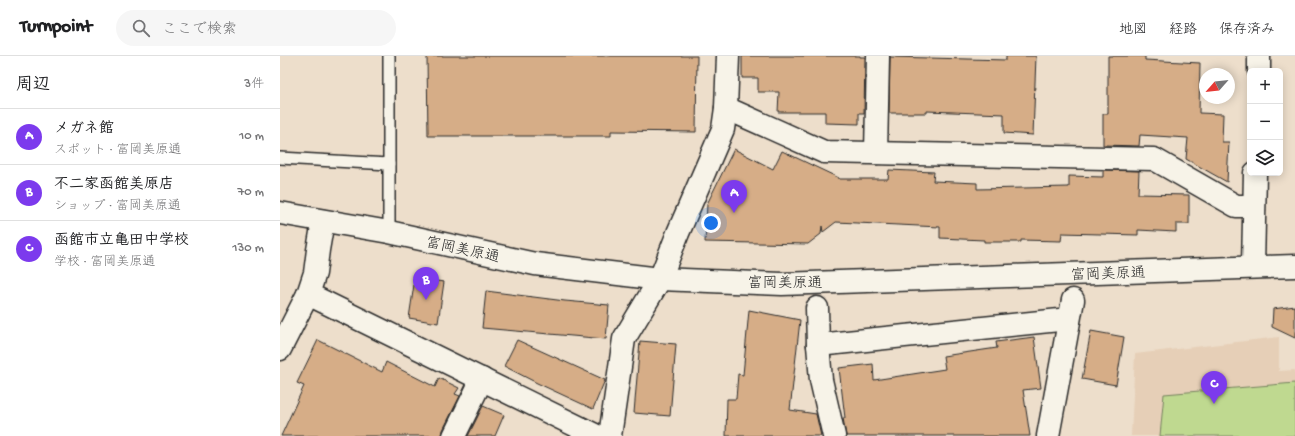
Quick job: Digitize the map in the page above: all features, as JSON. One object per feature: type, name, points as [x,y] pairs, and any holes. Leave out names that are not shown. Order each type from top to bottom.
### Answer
[{"type":"street","points":[[610,436],[624,339],[660,280],[678,233],[723,129],[726,108],[728,56]]},
{"type":"street","points":[[876,153],[878,56]]},
{"type":"street","points":[[1258,68],[1259,56]]},
{"type":"street","points":[[726,108],[824,152],[1154,159],[1236,206],[1253,206]]},
{"type":"street","points":[[1253,266],[1253,206],[1255,176]]},
{"type":"street","name":"富岡美原通","points":[[280,213],[390,232],[535,264],[660,280],[782,284],[1253,266],[1295,266]]},
{"type":"street","points":[[280,349],[308,294],[315,274],[323,221]]},
{"type":"street","points":[[308,294],[597,436]]},
{"type":"street","points":[[817,308],[818,345],[822,380],[834,436]]},
{"type":"street","points":[[818,345],[1071,309],[1048,436]]},
{"type":"street","points":[[454,436],[482,379]]},
{"type":"lane","points":[[389,56],[390,232]]},
{"type":"lane","points":[[280,158],[390,164]]},
{"type":"shaded area","points":[[1279,337],[1279,371],[1295,370],[1295,436],[1131,436],[1135,354]]},
{"type":"green space","points":[[1295,383],[1295,436],[1160,436],[1164,394]]},
{"type":"building","points":[[427,56],[697,56],[696,132],[611,131],[611,136],[428,136]]},
{"type":"building","points":[[742,56],[865,57],[864,113],[859,113],[859,124],[825,123],[825,112],[778,112],[779,92],[758,92],[758,78],[742,78]]},
{"type":"building","points":[[1006,56],[1036,56],[1033,135],[1004,133],[1004,114],[927,111],[927,113],[889,113],[890,57],[1006,60]]},
{"type":"building","points":[[1108,56],[1145,56],[1145,60],[1200,63],[1199,113],[1223,114],[1222,142],[1229,142],[1227,182],[1186,159],[1188,138],[1140,135],[1139,146],[1103,145],[1103,114],[1108,114]]},
{"type":"building","points":[[734,149],[773,169],[782,151],[839,179],[888,179],[889,170],[934,172],[933,181],[977,183],[977,189],[1069,187],[1069,176],[1103,177],[1103,170],[1139,171],[1138,194],[1189,195],[1189,224],[1176,224],[1176,232],[1138,230],[1138,235],[1062,233],[1061,241],[1021,240],[1021,242],[984,242],[984,240],[940,238],[940,227],[836,222],[823,232],[822,226],[821,234],[808,244],[705,242],[707,204]]},
{"type":"building","points":[[415,278],[444,282],[438,323],[409,318]]},
{"type":"building","points":[[486,291],[609,305],[606,339],[482,328]]},
{"type":"building","points":[[1295,306],[1295,338],[1272,327],[1273,309]]},
{"type":"building","points":[[749,310],[800,320],[790,410],[816,414],[821,436],[726,436],[727,399],[736,399],[738,374],[743,375]]},
{"type":"building","points":[[1091,331],[1124,337],[1116,385],[1082,379]]},
{"type":"building","points":[[1034,337],[1041,388],[1023,390],[1030,436],[846,436],[839,368],[873,364],[874,380],[945,369],[943,356],[997,348],[996,342]]},
{"type":"building","points":[[318,340],[382,372],[386,362],[435,387],[439,378],[459,388],[455,394],[460,396],[443,430],[442,436],[281,436],[304,386],[297,383]]},
{"type":"building","points":[[517,340],[605,380],[593,409],[504,366]]},
{"type":"building","points":[[640,341],[676,344],[670,416],[634,413]]},
{"type":"building","points":[[483,406],[504,415],[495,436],[468,436]]},
{"type":"place","name":"メガネ館","points":[[734,213]]},
{"type":"place","name":"不二家函館美原店","points":[[426,300]]},
{"type":"place","name":"函館市立亀田中学校","points":[[1214,404]]}]
